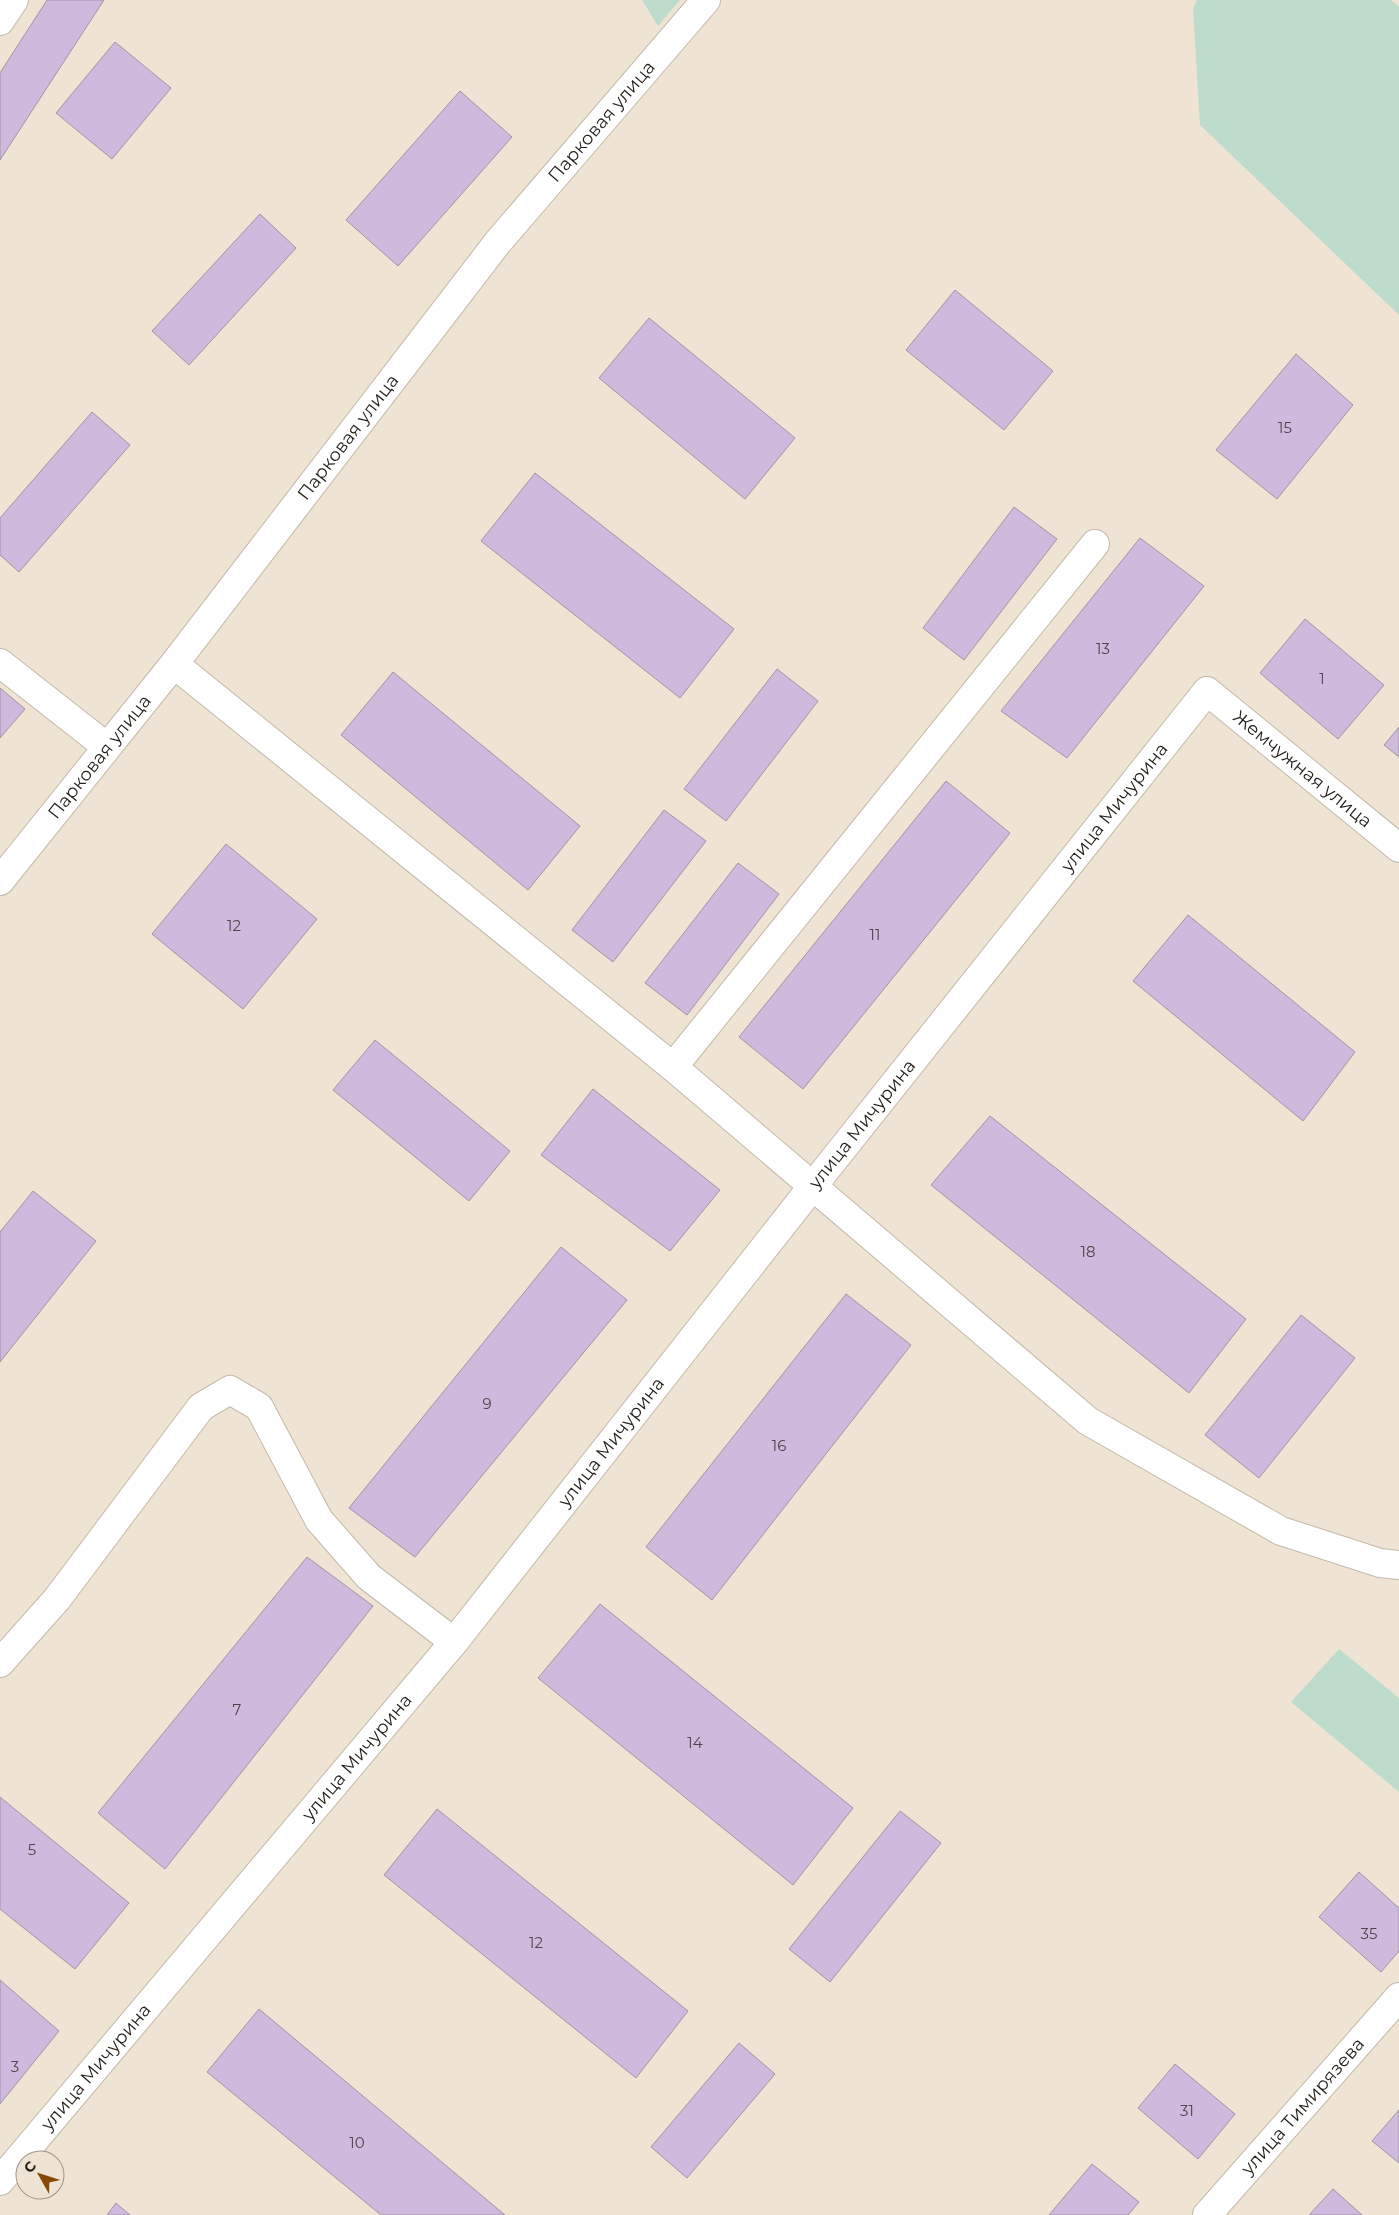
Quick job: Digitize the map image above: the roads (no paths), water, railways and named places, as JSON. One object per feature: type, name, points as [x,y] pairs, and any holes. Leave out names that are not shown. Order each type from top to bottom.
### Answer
[{"type":"street","points":[[0,21],[14,0]]},
{"type":"street","name":"Парковая улица","points":[[0,882],[174,664],[498,242],[706,0]]},
{"type":"street","points":[[673,1067],[1095,544]]},
{"type":"street","points":[[0,663],[107,747]]},
{"type":"street","points":[[174,664],[673,1067],[1088,1421],[1281,1531],[1380,1563],[1399,1565]]},
{"type":"street","name":"Жемчужная улица","points":[[1207,691],[1399,848]]},
{"type":"street","name":"улица Мичурина","points":[[0,2181],[454,1642],[812,1187],[1207,691]]},
{"type":"street","points":[[0,1663],[57,1599],[201,1407],[230,1390],[259,1407],[319,1520],[369,1577],[454,1642]]},
{"type":"street","name":"улица Тимирязева","points":[[1207,2215],[1399,1997]]}]
